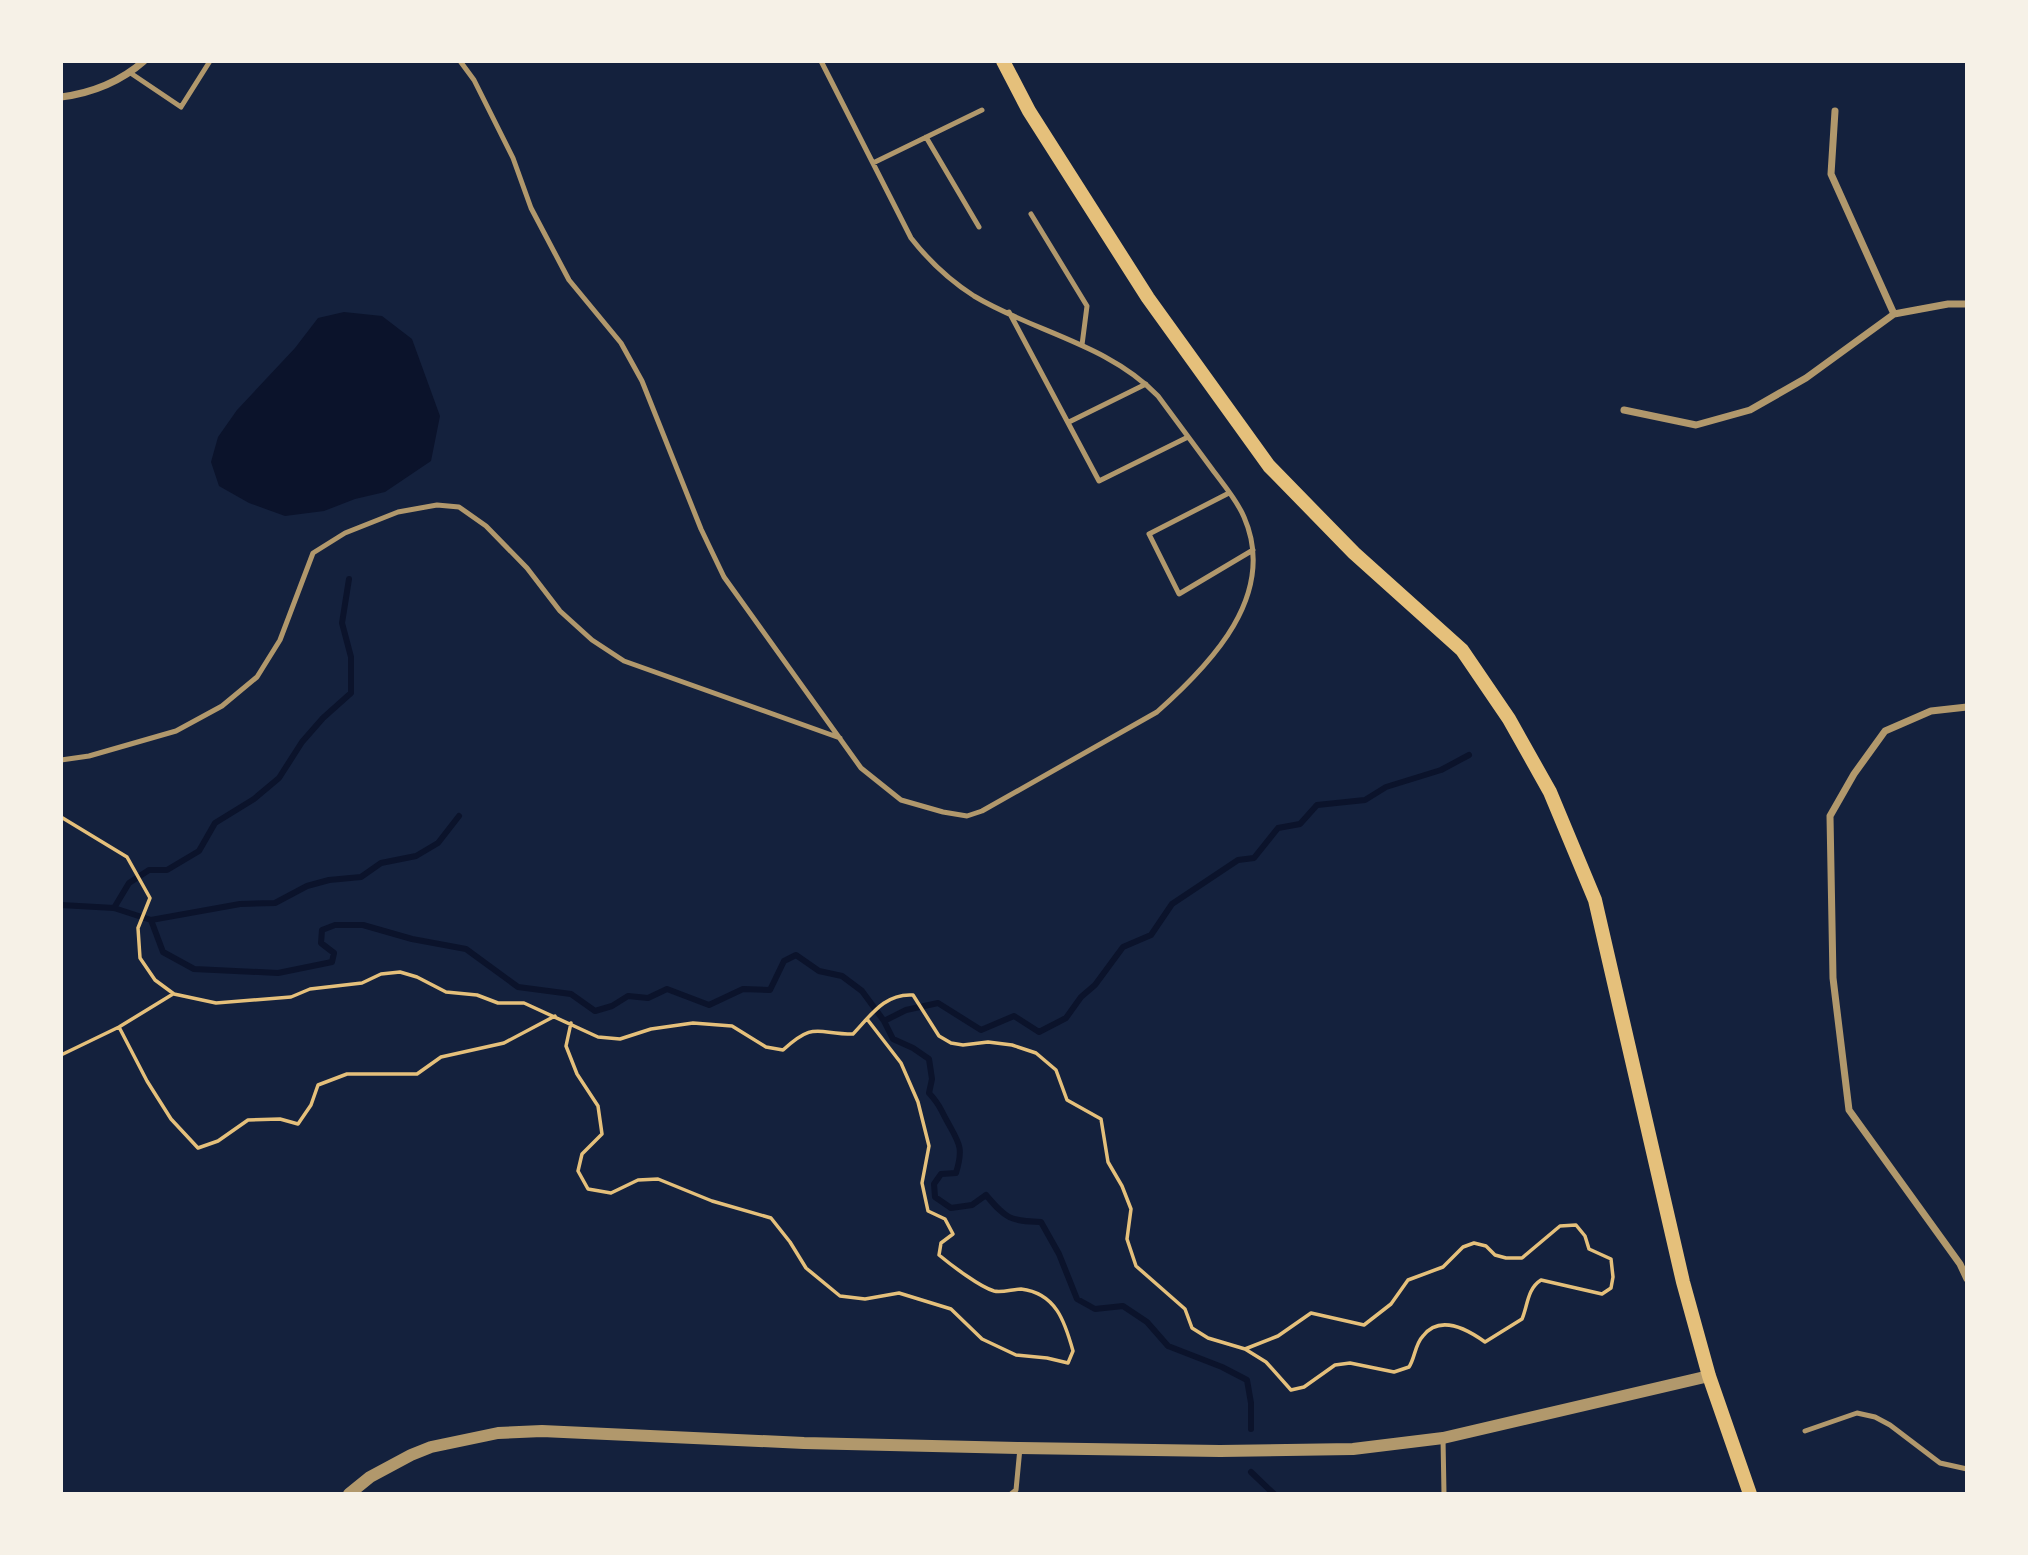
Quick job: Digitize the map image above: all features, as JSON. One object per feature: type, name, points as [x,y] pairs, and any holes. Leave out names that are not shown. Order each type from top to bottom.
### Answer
[{"type":"main road","points":[[1003,61],[1029,111],[1148,298],[1269,466],[1354,553],[1462,650],[1509,719],[1550,792],[1595,900],[1683,1282],[1709,1376],[1751,1494]]},
{"type":"street","points":[[61,97],[82,94],[108,84],[144,61]]},
{"type":"street","points":[[1835,111],[1831,174],[1894,314]]},
{"type":"street","points":[[1624,410],[1696,425],[1750,410],[1805,378],[1894,314],[1948,304],[1967,304]]},
{"type":"street","points":[[1967,707],[1931,711],[1885,731],[1854,774],[1830,816],[1833,978],[1849,1110],[1967,1279]]},
{"type":"street","points":[[349,1494],[391,1464],[421,1451],[498,1433],[542,1431],[804,1443],[1020,1448],[1220,1451],[1353,1449],[1443,1438],[1709,1376]]},
{"type":"lane","points":[[129,72],[181,107],[210,61]]},
{"type":"lane","points":[[460,61],[474,80],[513,158],[531,208],[569,280],[621,343],[642,381],[701,529],[724,577],[861,768],[901,800],[967,816],[982,811],[1157,712],[1178,693],[1215,653],[1240,615],[1252,581],[1253,550],[1244,517],[1229,493],[1146,384],[1100,353],[976,297],[928,259],[911,238],[821,61]]},
{"type":"lane","points":[[873,163],[982,110]]},
{"type":"lane","points":[[926,137],[979,228]]},
{"type":"lane","points":[[1031,214],[1087,306],[1082,345]]},
{"type":"lane","points":[[1009,312],[1098,481],[1188,437]]},
{"type":"lane","points":[[1069,422],[1146,384]]},
{"type":"lane","points":[[1229,493],[1149,534],[1179,594],[1253,550]]},
{"type":"lane","points":[[61,760],[89,756],[176,731],[222,706],[257,677],[280,640],[313,553],[345,533],[398,512],[437,505],[459,507],[486,526],[527,568],[560,611],[592,640],[624,661],[840,738]]},
{"type":"lane","points":[[1805,1431],[1857,1413],[1890,1425],[1940,1463],[1967,1469]]},
{"type":"lane","points":[[1443,1438],[1444,1494]]},
{"type":"lane","points":[[1011,1494],[1016,1490],[1020,1448]]},
{"type":"path","points":[[61,817],[127,857],[143,884],[150,898],[138,928],[141,958],[155,980],[174,994],[216,1003],[291,997],[310,989],[362,983],[380,974],[400,972],[417,977],[446,992],[477,995],[498,1003],[524,1003],[598,1037],[620,1039],[651,1029],[693,1023],[732,1026],[766,1047],[783,1049],[800,1035],[818,1029],[835,1034],[853,1034],[887,999],[903,994],[914,995],[939,1036],[951,1043],[963,1045],[988,1042],[1012,1045],[1036,1053],[1056,1070],[1067,1100],[1101,1119],[1108,1162],[1122,1186],[1130,1209],[1127,1239],[1136,1266],[1185,1309],[1192,1328],[1208,1338],[1245,1349],[1266,1362],[1291,1390],[1304,1387],[1335,1365],[1350,1363],[1394,1373],[1409,1367],[1423,1334],[1440,1325],[1455,1325],[1485,1342],[1522,1319],[1529,1293],[1534,1284],[1541,1280],[1602,1294],[1611,1288],[1611,1259],[1589,1249],[1585,1236],[1576,1225],[1560,1226],[1522,1258],[1495,1255],[1486,1247],[1474,1243],[1463,1247],[1443,1267],[1408,1280],[1391,1304],[1364,1325],[1311,1313],[1278,1336],[1245,1349]]},
{"type":"path","points":[[61,1055],[119,1027],[174,994]]},
{"type":"path","points":[[119,1027],[147,1081],[171,1119],[198,1148],[218,1141],[248,1120],[280,1119],[298,1124],[311,1105],[318,1085],[347,1074],[417,1074],[441,1057],[503,1043],[555,1016]]},
{"type":"path","points":[[571,1023],[566,1046],[577,1074],[598,1105],[602,1134],[582,1154],[578,1171],[589,1189],[611,1193],[638,1180],[658,1179],[712,1201],[771,1218],[806,1268],[840,1296],[865,1299],[899,1293],[951,1309],[982,1339],[1016,1355],[1068,1363],[1073,1351],[1064,1319],[1041,1294],[1020,1289],[995,1292],[939,1255],[941,1243],[953,1234],[945,1219],[928,1211],[922,1183],[929,1146],[918,1102],[901,1063],[868,1019]]},
{"type":"water","points":[[344,312],[382,316],[412,339],[440,416],[431,461],[385,492],[355,499],[324,511],[285,516],[249,503],[219,486],[211,462],[218,437],[237,410],[295,348],[318,318]]},
{"type":"waterway","points":[[114,908],[129,883],[149,870],[167,870],[199,851],[215,823],[254,799],[279,778],[302,742],[323,718],[351,693],[351,657],[342,623],[349,579]]},
{"type":"waterway","points":[[61,905],[114,908],[151,920],[163,952],[194,969],[278,973],[332,962],[334,953],[321,943],[322,930],[335,925],[363,925],[412,939],[466,949],[518,987],[571,994],[595,1011],[612,1006],[628,996],[648,998],[667,989],[709,1005],[743,989],[770,990],[784,961],[796,955],[819,971],[842,976],[862,991],[884,1021],[906,1010],[938,1003],[981,1030],[1014,1016],[1039,1032],[1066,1018],[1123,947],[1151,935],[1172,904],[1238,860],[1254,858],[1278,828],[1300,824],[1317,805],[1365,800],[1386,787],[1441,770],[1469,755]]},
{"type":"waterway","points":[[151,920],[240,904],[275,903],[307,886],[329,880],[361,877],[381,863],[416,856],[438,843],[459,816]]},
{"type":"waterway","points":[[884,1021],[893,1039],[929,1059],[932,1079],[929,1093],[940,1107],[959,1146],[960,1157],[956,1173],[941,1174],[934,1184],[935,1197],[951,1208],[972,1205],[986,1195],[1009,1217],[1041,1222],[1059,1254],[1077,1299],[1095,1309],[1123,1306],[1147,1322],[1168,1346],[1247,1380],[1251,1403],[1251,1429]]},
{"type":"waterway","points":[[1251,1472],[1274,1494]]}]
